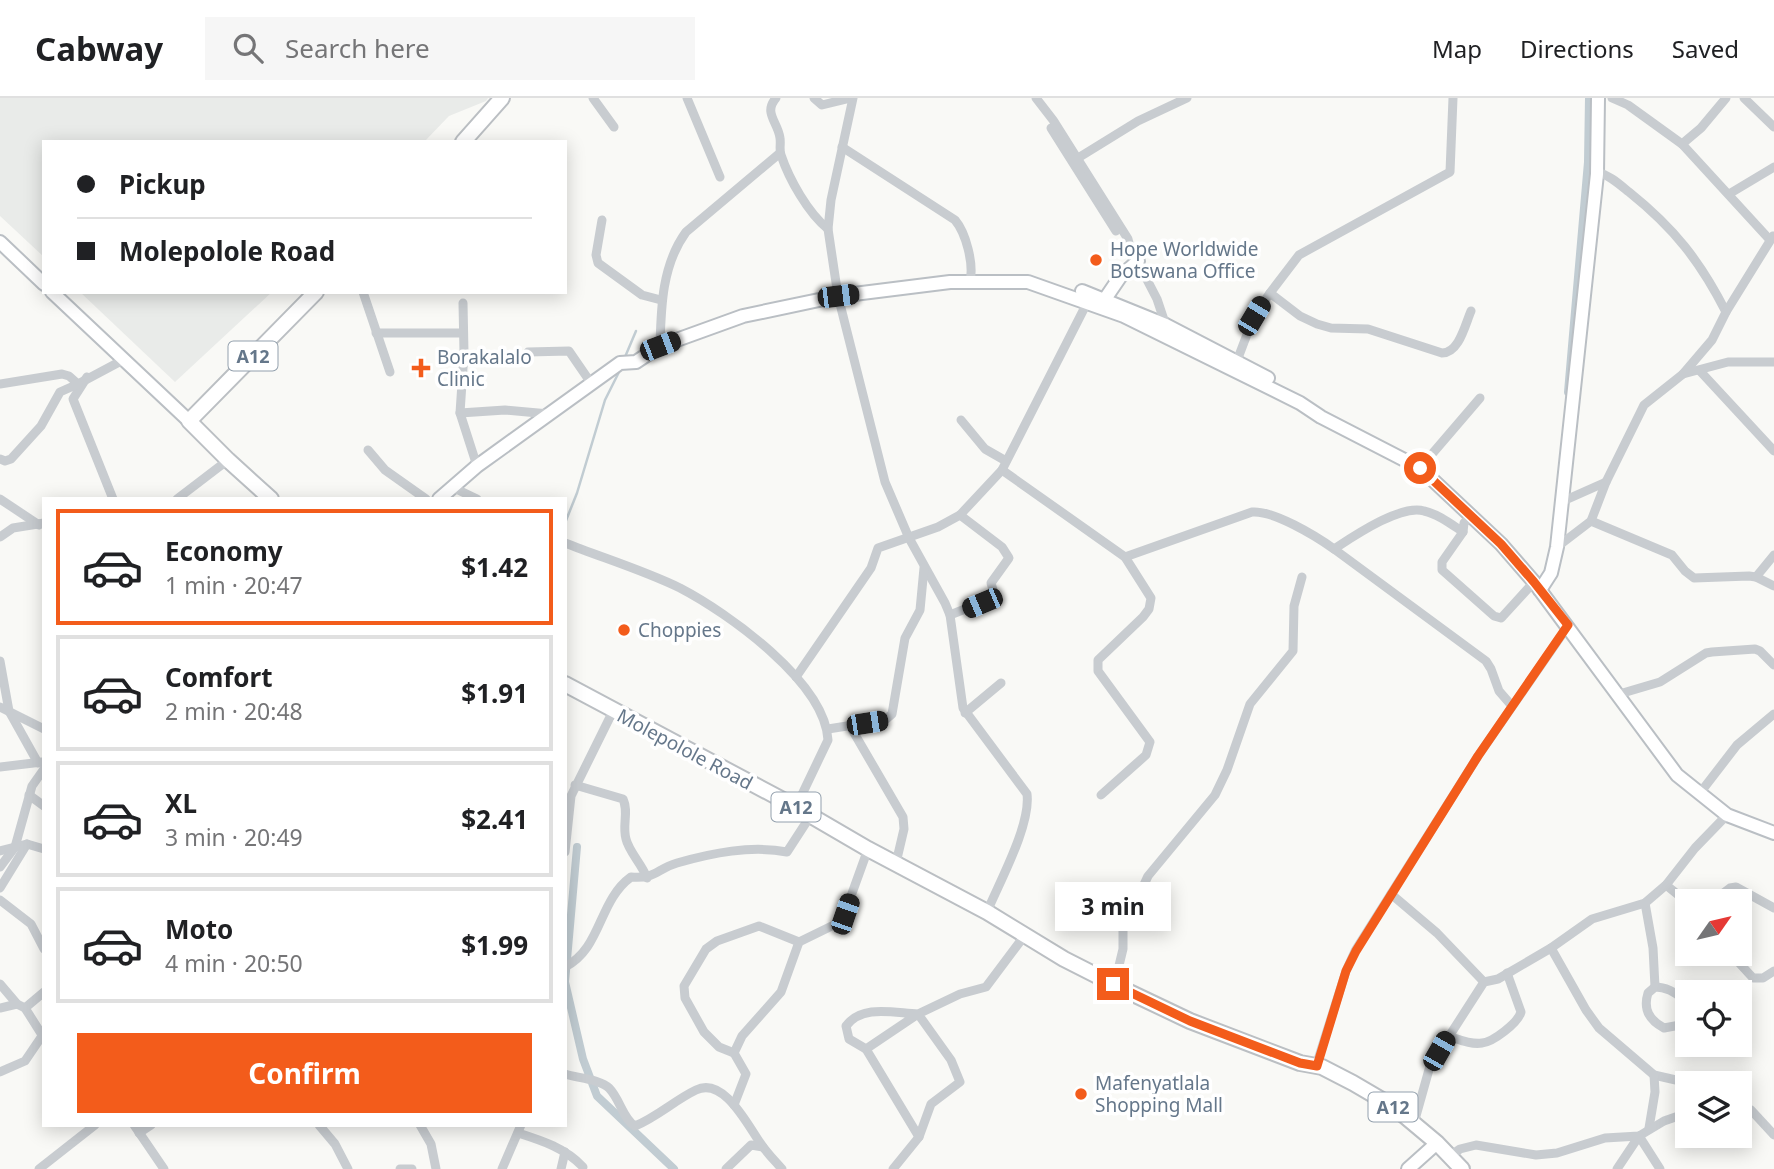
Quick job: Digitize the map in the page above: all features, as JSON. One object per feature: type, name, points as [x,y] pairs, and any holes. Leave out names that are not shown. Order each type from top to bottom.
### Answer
[{"type":"main road","points":[[465,140],[502,98]]},
{"type":"main road","name":"A12","points":[[189,421],[314,294]]},
{"type":"main road","points":[[189,421],[269,497]]},
{"type":"main road","name":"Molepolole Road","points":[[567,685],[811,815],[868,849],[987,912],[1064,959],[1190,1021],[1300,1063],[1314,1065]]},
{"type":"main road","name":"Molepolole Road","points":[[1025,935],[1116,978],[1303,1058],[1375,1095],[1414,1123],[1462,1169]]},
{"type":"street","points":[[593,98],[614,127]]},
{"type":"street","points":[[687,98],[720,177]]},
{"type":"street","points":[[776,98],[770,105],[770,111],[780,136],[780,153],[808,208],[828,229]]},
{"type":"street","points":[[814,98],[822,105],[852,98],[828,229],[838,296],[881,467],[909,538],[950,615],[961,703],[965,713],[1024,788],[1028,802],[1021,831],[987,912]]},
{"type":"street","points":[[1036,98],[1078,158],[1082,172]]},
{"type":"street","points":[[1078,158],[1138,121],[1187,98]]},
{"type":"street","points":[[1235,366],[1254,316],[1299,255],[1450,172],[1453,98]]},
{"type":"street","points":[[1472,515],[1464,523],[1463,532],[1442,562],[1443,569],[1494,616],[1501,618],[1551,573],[1558,547],[1561,502],[1605,175],[1598,98]]},
{"type":"street","points":[[1682,144],[1726,98]]},
{"type":"street","points":[[1744,98],[1774,127]]},
{"type":"street","points":[[1558,547],[1591,521],[1606,482],[1644,405],[1683,374],[1712,340],[1726,312],[1772,238],[1682,144],[1628,105],[1615,99]]},
{"type":"street","points":[[1046,113],[1049,124],[1138,261],[1157,299],[1165,330]]},
{"type":"street","points":[[842,147],[955,220],[965,243],[970,278]]},
{"type":"street","points":[[660,346],[661,300],[673,253],[686,232],[780,153]]},
{"type":"street","points":[[1729,194],[1774,167]]},
{"type":"street","points":[[1605,175],[1667,223],[1708,277],[1726,312]]},
{"type":"street","points":[[603,220],[596,255],[598,263],[642,295],[661,300]]},
{"type":"street","points":[[0,242],[42,282]]},
{"type":"street","points":[[1105,299],[1121,277],[1138,261]]},
{"type":"street","points":[[441,497],[477,466],[620,363],[636,362],[660,346],[743,316],[838,296],[970,278],[1028,282],[1089,298],[1165,330]]},
{"type":"street","points":[[1270,293],[1300,316],[1317,324],[1368,329],[1442,353],[1448,353],[1455,348],[1471,311]]},
{"type":"street","points":[[54,294],[189,421]]},
{"type":"street","points":[[364,294],[390,372]]},
{"type":"street","points":[[1089,298],[1105,299],[1235,366],[1321,417],[1420,468],[1472,515],[1537,586],[1669,765],[1727,815],[1774,833]]},
{"type":"street","points":[[796,677],[871,568],[878,548],[938,527],[960,514],[1004,465],[1089,298]]},
{"type":"street","points":[[463,303],[460,413],[477,466]]},
{"type":"street","points":[[376,333],[463,333]]},
{"type":"street","points":[[528,352],[569,351],[591,383]]},
{"type":"street","points":[[0,459],[10,459],[41,426],[60,392],[123,360]]},
{"type":"street","points":[[1683,374],[1728,362],[1774,362]]},
{"type":"street","points":[[1700,371],[1774,451]]},
{"type":"street","points":[[0,384],[62,374],[69,376],[74,385],[73,399],[113,497]]},
{"type":"street","points":[[73,399],[87,377]]},
{"type":"street","points":[[1420,468],[1480,398]]},
{"type":"street","points":[[460,413],[505,410],[549,414]]},
{"type":"street","points":[[961,420],[985,449],[1004,465],[1125,556],[1149,592],[1152,603],[1143,617],[1100,657],[1097,665],[1098,671],[1147,736],[1150,749],[1101,794]]},
{"type":"street","points":[[368,450],[385,470],[423,497]]},
{"type":"street","points":[[180,497],[228,460]]},
{"type":"street","points":[[1561,502],[1606,482]]},
{"type":"street","points":[[452,487],[473,497]]},
{"type":"street","points":[[0,499],[41,524]]},
{"type":"street","points":[[1334,549],[1384,520],[1412,510],[1427,512],[1463,532]]},
{"type":"street","points":[[1125,556],[1258,511],[1306,530],[1486,661],[1492,669],[1499,691],[1512,706]]},
{"type":"street","points":[[950,615],[995,597],[992,583],[1009,558],[1002,547],[960,514]]},
{"type":"street","points":[[1591,521],[1672,555],[1694,578],[1756,577],[1774,586]]},
{"type":"street","points":[[0,537],[17,527],[41,524]]},
{"type":"street","points":[[567,543],[682,589],[746,630],[796,677],[821,710],[828,729],[826,747],[796,807]]},
{"type":"street","points":[[1756,577],[1774,555]]},
{"type":"street","points":[[828,729],[885,720],[892,714],[905,638],[920,610],[924,568]]},
{"type":"street","points":[[1116,978],[1123,949],[1123,930],[1148,876],[1215,795],[1227,770],[1250,704],[1293,651],[1294,606],[1302,577]]},
{"type":"street","points":[[1314,1065],[1350,961],[1512,706],[1568,625]]},
{"type":"street","points":[[1616,695],[1660,682],[1700,656],[1712,652],[1755,649],[1774,665]]},
{"type":"street","points":[[0,661],[4,709],[42,765]]},
{"type":"street","points":[[965,713],[1001,683]]},
{"type":"street","points":[[4,709],[42,728]]},
{"type":"street","points":[[567,813],[568,794],[613,711]]},
{"type":"street","points":[[1700,793],[1737,745],[1774,714]]},
{"type":"street","points":[[849,726],[903,817],[904,829],[896,863]]},
{"type":"street","points":[[0,767],[42,765]]},
{"type":"street","points":[[0,867],[15,847],[29,795],[42,765]]},
{"type":"street","points":[[575,785],[623,799],[627,843],[642,865],[647,878]]},
{"type":"street","points":[[29,795],[42,805]]},
{"type":"street","points":[[567,966],[591,943],[617,889],[631,877],[647,878],[673,864],[735,851],[787,852],[811,815]]},
{"type":"street","points":[[1414,1123],[1430,1066],[1484,982],[1498,979],[1551,948],[1592,919],[1645,903],[1666,885],[1695,848],[1727,815]]},
{"type":"street","points":[[0,888],[27,844]]},
{"type":"street","points":[[0,851],[27,844],[42,848]]},
{"type":"street","points":[[734,1053],[741,1036],[781,992],[799,942],[842,921],[868,849]]},
{"type":"street","points":[[1666,885],[1675,892]]},
{"type":"street","points":[[1391,894],[1437,933],[1484,982]]},
{"type":"street","points":[[1752,896],[1774,908]]},
{"type":"street","points":[[0,900],[31,924],[42,945]]},
{"type":"street","points":[[1645,903],[1650,921],[1655,987]]},
{"type":"street","points":[[734,1105],[746,1074],[734,1053],[719,1047],[704,1032],[685,998],[684,986],[706,949],[717,941],[759,926],[799,942]]},
{"type":"street","points":[[866,1049],[918,1014],[960,994],[986,987],[1025,935]]},
{"type":"street","points":[[1551,948],[1599,1028],[1654,1075],[1675,1080]]},
{"type":"street","points":[[1742,966],[1753,978],[1763,978],[1774,971]]},
{"type":"street","points":[[1448,1036],[1485,1043],[1515,1023],[1521,1012],[1507,973]]},
{"type":"street","points":[[0,984],[21,1006],[42,1036]]},
{"type":"street","points":[[1655,987],[1670,989],[1682,999],[1687,1011],[1681,1025],[1664,1028],[1647,1013],[1646,999],[1655,987]]},
{"type":"street","points":[[0,1008],[21,1006],[42,993]]},
{"type":"street","points":[[918,1014],[866,1011],[855,1015],[845,1026],[847,1035],[866,1049],[919,1137]]},
{"type":"street","points":[[893,1169],[919,1137],[931,1104],[960,1082],[951,1059],[918,1014]]},
{"type":"street","points":[[0,1072],[25,1061],[42,1038]]},
{"type":"street","points":[[567,1075],[606,1086],[635,1126],[698,1088],[707,1087],[722,1092],[782,1169]]},
{"type":"street","points":[[1650,1128],[1655,1092],[1654,1075]]},
{"type":"street","points":[[1752,1111],[1774,1135]]},
{"type":"street","points":[[1618,1169],[1639,1136],[1650,1128],[1675,1118]]},
{"type":"street","points":[[39,1169],[92,1127]]},
{"type":"street","points":[[321,1127],[335,1144],[348,1169]]},
{"type":"street","points":[[421,1127],[429,1139],[436,1169]]},
{"type":"street","points":[[136,1129],[164,1169]]},
{"type":"street","points":[[502,1169],[520,1129],[565,1152],[583,1167]]},
{"type":"street","points":[[1450,1156],[1460,1149],[1476,1145],[1545,1155],[1605,1139],[1639,1136]]},
{"type":"street","points":[[1639,1136],[1660,1169]]},
{"type":"street","points":[[1408,1169],[1437,1143]]},
{"type":"street","points":[[726,1169],[751,1145],[763,1147]]},
{"type":"street","points":[[561,1169],[565,1152]]},
{"type":"street","points":[[400,1169],[412,1169]]},
{"type":"shaded area","points":[[0,98],[488,98],[449,116],[426,140],[42,140],[42,255],[0,216]]},
{"type":"shaded area","points":[[82,294],[270,294],[175,382]]},
{"type":"waterway","points":[[1568,392],[1588,162],[1589,98]]},
{"type":"waterway","points":[[625,357],[636,331]]},
{"type":"waterway","points":[[567,518],[605,400],[620,370]]},
{"type":"waterway","points":[[567,960],[577,847]]},
{"type":"waterway","points":[[567,991],[583,1059],[597,1096],[674,1169]]},
{"type":"place","name":"Hope Worldwide Botswana Office","points":[[1096,260]]},
{"type":"place","name":"Borakalalo Clinic","points":[[421,368]]},
{"type":"place","name":"Choppies","points":[[624,630]]},
{"type":"place","name":"Mafenyatlala Shopping Mall","points":[[1081,1094]]},
{"type":"route","points":[[1113,984],[1190,1021],[1300,1063],[1317,1066],[1350,961],[1478,756],[1568,625],[1501,544],[1420,468]]}]
